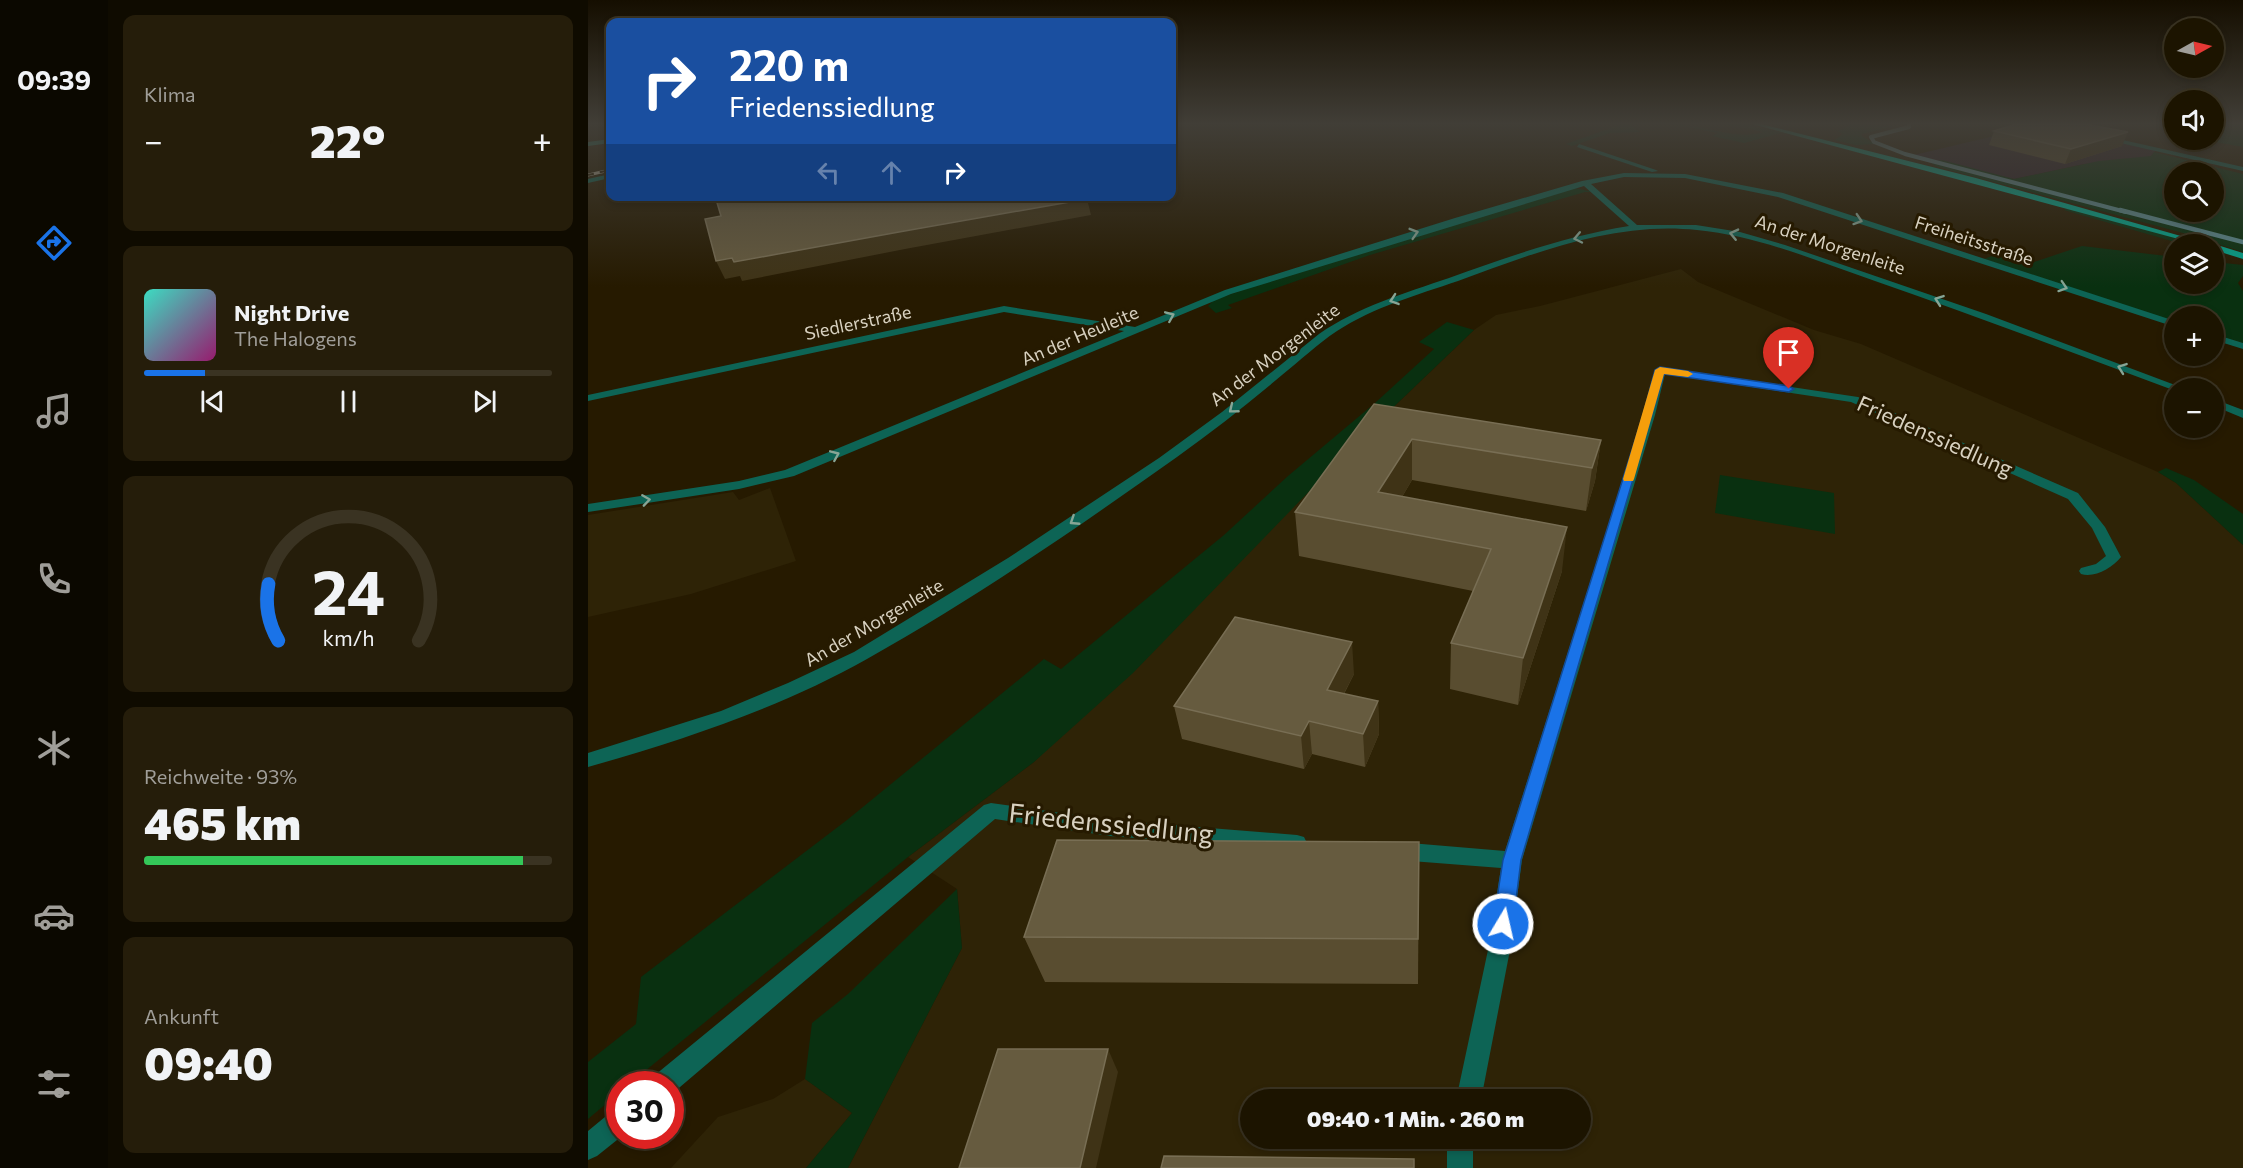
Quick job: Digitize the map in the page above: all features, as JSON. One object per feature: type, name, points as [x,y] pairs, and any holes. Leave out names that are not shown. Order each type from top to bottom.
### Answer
[{"type":"main road","points":[[1967,179],[2169,234]]},
{"type":"main road","points":[[2224,250],[2243,256]]},
{"type":"street","name":"Freiheitsstraße","points":[[1585,183],[1607,179]]},
{"type":"street","name":"Freiheitsstraße","points":[[1690,179],[1722,182],[1780,195],[2164,320]]},
{"type":"street","points":[[1585,183],[1636,228]]},
{"type":"street","name":"An der Heuleite","points":[[588,508],[729,487],[789,473],[1198,304],[1270,278],[1585,183]]},
{"type":"street","name":"An der Morgenleite","points":[[588,760],[706,724],[819,678],[860,656],[1127,486],[1218,422],[1311,345],[1364,311],[1526,252],[1573,239],[1636,228],[1665,226],[1703,228],[1779,246],[1928,296],[2164,383]]},
{"type":"street","name":"Siedlerstraße","points":[[588,398],[1004,309],[1137,330]]},
{"type":"street","points":[[2224,340],[2243,346]]},
{"type":"street","name":"Friedenssiedlung","points":[[1470,1089],[1505,913],[1512,860],[1649,415],[1660,370],[1854,399],[2073,496],[2098,527],[2114,557],[2101,567],[2086,571]]},
{"type":"street","points":[[2224,406],[2243,414]]},
{"type":"street","name":"Friedenssiedlung","points":[[680,1071],[991,811],[1110,828],[1311,844]]},
{"type":"street","points":[[1382,850],[1512,860]]},
{"type":"street","points":[[588,1147],[606,1132]]},
{"type":"street","points":[[1460,1149],[1460,1168]]},
{"type":"shaded area","points":[[1681,269],[1698,282],[1814,330],[1861,344],[2158,472],[2176,483],[2243,545],[2243,1168],[848,1168],[962,948],[957,889],[908,857],[1034,762],[1357,442],[1474,330],[1496,315],[1540,306]]},
{"type":"shaded area","points":[[770,488],[796,561],[691,594],[588,617],[588,515],[733,492],[739,500]]},
{"type":"shaded area","points":[[805,1079],[852,1113],[806,1168],[671,1168],[718,1117],[773,1099]]},
{"type":"green space","points":[[1981,179],[2164,179],[2164,222],[2224,222],[2224,179],[2243,179],[2243,252],[2224,246],[2224,234],[2186,234]]},
{"type":"green space","points":[[1575,188],[1593,192],[1585,192],[1370,255],[1228,305],[1232,308],[1216,313],[1208,306],[1214,300],[1314,266]]},
{"type":"green space","points":[[2070,208],[2164,235],[2164,239],[2064,210]]},
{"type":"green space","points":[[2082,246],[2164,256],[2164,294],[2224,294],[2224,263],[2243,265],[2243,276],[2238,283],[2243,291],[2243,343],[2224,337],[2224,306],[2164,306],[2164,318],[1984,259],[2000,253],[2031,263]]},
{"type":"green space","points":[[1447,322],[1474,330],[1357,442],[1133,673],[1034,762],[908,857],[645,1071],[606,1071],[606,1104],[588,1119],[588,1062],[636,1024],[641,977],[847,820],[1044,659],[1061,669],[1224,535],[1434,349],[1419,342]]},
{"type":"green space","points":[[2166,468],[2194,480],[2243,514],[2243,545],[2176,483],[2158,472]]},
{"type":"green space","points":[[1720,475],[1834,493],[1835,534],[1715,513]]},
{"type":"green space","points":[[957,889],[962,948],[848,1168],[806,1168],[852,1113],[805,1079],[812,1023],[848,994]]},
{"type":"building","points":[[716,201],[1076,201],[734,262],[732,258],[716,261],[705,219],[721,216]]},
{"type":"building","points":[[1374,404],[1601,440],[1592,468],[1412,439],[1378,492],[1567,527],[1523,658],[1451,643],[1491,549],[1295,512]]},
{"type":"building","points":[[1235,617],[1352,642],[1327,690],[1378,701],[1363,734],[1309,721],[1301,736],[1174,706]]},
{"type":"building","points":[[1057,840],[1419,842],[1418,939],[1024,937]]},
{"type":"building","points":[[998,1049],[1108,1049],[1080,1168],[959,1168]]},
{"type":"building","points":[[1164,1156],[1414,1159],[1414,1168],[1161,1168]]},
{"type":"waterway","points":[[1998,179],[2126,212]]},
{"type":"waterway","points":[[2120,210],[2243,242]]},
{"type":"slow traffic","points":[[1628,479],[1649,415],[1660,370],[1688,374]]},
{"type":"route","points":[[1503,924],[1512,860],[1649,415],[1660,370],[1789,389]]}]
